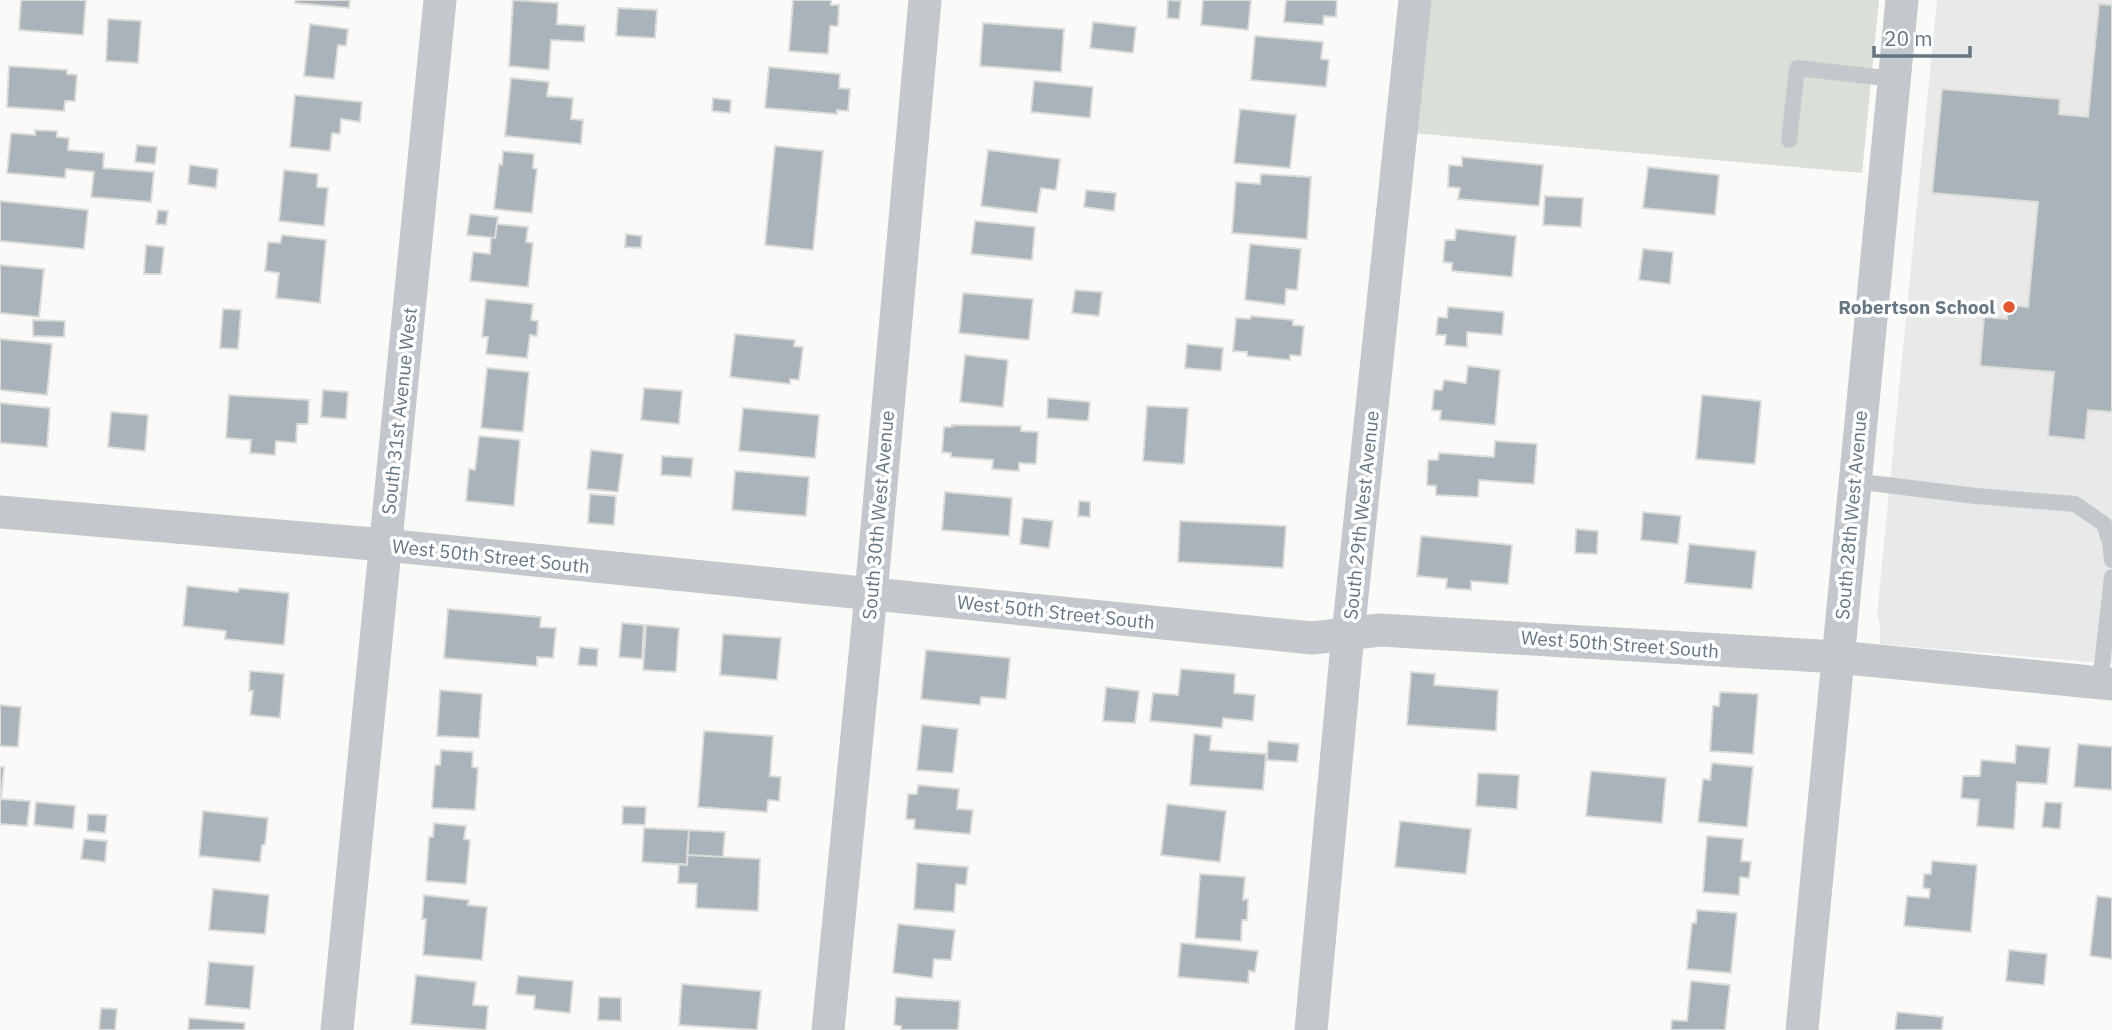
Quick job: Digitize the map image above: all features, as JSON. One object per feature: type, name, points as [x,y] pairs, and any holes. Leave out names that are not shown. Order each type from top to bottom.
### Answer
[{"type":"street","name":"South 31st Avenue West","points":[[337,1030],[440,0]]},
{"type":"street","name":"South 30th West Avenue","points":[[828,1030],[925,0]]},
{"type":"street","name":"South 29th West Avenue","points":[[1311,1030],[1348,634],[1415,0]]},
{"type":"street","name":"South 28th West Avenue","points":[[1801,1030],[1902,0]]},
{"type":"street","name":"West 50th Street South","points":[[0,512],[385,545],[1312,638],[1380,630],[1837,657],[2106,684]]},
{"type":"lane","points":[[1789,141],[1797,68],[1894,79]]},
{"type":"lane","points":[[1854,481],[1976,496],[2075,504],[2104,524],[2112,560]]},
{"type":"lane","points":[[2106,684],[2112,577]]},
{"type":"shaded area","points":[[1425,0],[1879,0],[1862,173],[1412,133]]},
{"type":"shaded area","name":"Robertson School","points":[[1937,0],[2112,0],[2112,664],[1880,644],[1877,615]]},
{"type":"building","points":[[21,0],[86,0],[83,35],[19,30]]},
{"type":"building","points":[[296,0],[350,0],[349,8],[295,3]]},
{"type":"building","points":[[513,0],[558,3],[557,24],[585,26],[584,42],[551,40],[549,70],[509,66]]},
{"type":"building","points":[[793,0],[831,0],[831,5],[839,5],[838,26],[830,26],[828,54],[789,51]]},
{"type":"building","points":[[1168,0],[1181,1],[1179,19],[1167,18]]},
{"type":"building","points":[[1203,0],[1251,0],[1248,30],[1201,25]]},
{"type":"building","points":[[1286,0],[1337,0],[1336,17],[1324,16],[1323,25],[1284,22]]},
{"type":"building","points":[[2099,4],[2112,5],[2112,412],[2088,410],[2085,440],[2048,436],[2054,372],[1980,366],[1984,317],[2007,319],[2008,305],[2028,307],[2038,202],[1932,193],[1942,89],[2060,99],[2059,114],[2088,117]]},
{"type":"building","points":[[618,8],[657,10],[655,38],[616,36]]},
{"type":"building","points":[[108,19],[141,21],[138,63],[106,61]]},
{"type":"building","points":[[1093,22],[1136,27],[1133,53],[1090,48]]},
{"type":"building","points":[[983,23],[1064,29],[1061,72],[980,66]]},
{"type":"building","points":[[310,24],[348,29],[346,46],[338,45],[334,79],[304,76]]},
{"type":"building","points":[[1255,36],[1323,42],[1321,59],[1329,60],[1326,87],[1251,80]]},
{"type":"building","points":[[9,66],[67,70],[67,74],[77,75],[75,101],[65,101],[64,111],[7,107]]},
{"type":"building","points":[[769,67],[840,74],[839,88],[850,89],[848,111],[837,110],[837,114],[765,108]]},
{"type":"building","points":[[511,78],[549,82],[547,96],[573,98],[571,119],[583,120],[581,144],[505,136]]},
{"type":"building","points":[[1034,81],[1093,87],[1090,118],[1031,112]]},
{"type":"building","points":[[295,95],[362,102],[360,122],[341,119],[340,134],[332,133],[330,151],[290,147]]},
{"type":"building","points":[[713,98],[731,100],[730,113],[712,111]]},
{"type":"building","points":[[1240,109],[1296,115],[1290,168],[1234,163]]},
{"type":"building","points":[[35,130],[57,131],[57,137],[69,138],[68,150],[104,153],[103,168],[154,172],[151,202],[91,197],[94,172],[66,169],[65,178],[7,173],[11,133],[35,135]]},
{"type":"building","points":[[137,145],[157,147],[155,164],[135,162]]},
{"type":"building","points":[[775,146],[823,151],[813,250],[765,245]]},
{"type":"building","points":[[988,150],[1060,159],[1056,190],[1041,188],[1037,213],[981,206]]},
{"type":"building","points":[[503,151],[534,154],[533,168],[537,169],[532,213],[494,209]]},
{"type":"building","points":[[1462,157],[1543,165],[1539,206],[1458,199],[1460,188],[1448,187],[1449,165],[1462,166]]},
{"type":"building","points":[[190,165],[218,169],[216,188],[188,184]]},
{"type":"building","points":[[1648,167],[1719,175],[1715,215],[1643,208]]},
{"type":"building","points":[[284,170],[318,174],[317,187],[328,188],[324,226],[279,221]]},
{"type":"building","points":[[1261,174],[1311,177],[1307,239],[1232,233],[1236,182],[1260,184]]},
{"type":"building","points":[[1086,190],[1116,193],[1114,211],[1084,207]]},
{"type":"building","points":[[1545,196],[1583,198],[1581,227],[1543,225]]},
{"type":"building","points":[[0,201],[88,210],[84,249],[0,241]]},
{"type":"building","points":[[158,210],[168,211],[166,225],[156,224]]},
{"type":"building","points":[[470,214],[498,217],[495,238],[467,235]]},
{"type":"building","points":[[975,221],[1035,227],[1032,260],[971,254]]},
{"type":"building","points":[[497,224],[528,227],[526,242],[533,243],[528,287],[470,281],[473,252],[490,254],[491,238],[495,238]]},
{"type":"building","points":[[1456,229],[1516,236],[1512,277],[1452,271],[1452,263],[1443,262],[1445,240],[1455,240]]},
{"type":"building","points":[[626,234],[642,236],[641,248],[625,247]]},
{"type":"building","points":[[282,235],[326,240],[320,303],[276,298],[279,273],[265,271],[268,242],[280,243]]},
{"type":"building","points":[[1250,244],[1301,249],[1297,290],[1286,289],[1285,305],[1245,300]]},
{"type":"building","points":[[146,245],[164,247],[161,274],[144,274]]},
{"type":"building","points":[[1643,249],[1673,252],[1670,284],[1639,280]]},
{"type":"building","points":[[0,265],[44,269],[39,317],[0,313]]},
{"type":"building","points":[[1075,290],[1102,292],[1099,316],[1072,313]]},
{"type":"building","points":[[963,293],[1033,299],[1029,340],[959,333]]},
{"type":"building","points":[[486,299],[533,304],[531,320],[538,321],[537,336],[530,335],[527,358],[486,354],[488,337],[482,337]]},
{"type":"building","points":[[1448,307],[1504,312],[1502,335],[1467,332],[1467,347],[1445,345],[1446,335],[1436,335],[1438,317],[1447,318]]},
{"type":"building","points":[[223,309],[241,310],[238,349],[220,348]]},
{"type":"building","points":[[1251,316],[1293,320],[1293,325],[1304,326],[1301,356],[1290,355],[1290,360],[1247,356],[1247,352],[1233,351],[1236,318],[1250,319]]},
{"type":"building","points":[[33,320],[65,321],[64,337],[33,336]]},
{"type":"building","points":[[735,334],[795,340],[794,346],[803,347],[799,380],[790,379],[790,384],[730,377]]},
{"type":"building","points":[[0,339],[52,344],[47,395],[0,390]]},
{"type":"building","points":[[1187,344],[1223,348],[1221,371],[1185,368]]},
{"type":"building","points":[[965,355],[1008,360],[1003,407],[960,402]]},
{"type":"building","points":[[1468,366],[1500,370],[1495,425],[1440,420],[1441,411],[1432,410],[1434,390],[1442,390],[1444,380],[1466,383]]},
{"type":"building","points":[[487,368],[529,372],[523,432],[481,428]]},
{"type":"building","points":[[644,388],[682,391],[679,424],[641,420]]},
{"type":"building","points":[[323,390],[348,392],[346,419],[321,417]]},
{"type":"building","points":[[229,395],[309,400],[308,424],[297,424],[296,443],[276,441],[275,455],[250,453],[251,440],[226,438]]},
{"type":"building","points":[[1702,395],[1761,401],[1755,464],[1696,459]]},
{"type":"building","points":[[1048,398],[1090,402],[1088,421],[1047,418]]},
{"type":"building","points":[[0,403],[50,408],[47,447],[0,443]]},
{"type":"building","points":[[1147,406],[1188,408],[1184,464],[1143,461]]},
{"type":"building","points":[[743,408],[819,415],[815,458],[739,451]]},
{"type":"building","points":[[111,412],[148,415],[145,451],[108,447]]},
{"type":"building","points":[[1021,426],[1021,431],[1038,432],[1036,464],[1019,463],[1019,471],[992,469],[993,460],[951,457],[951,453],[942,452],[944,427]]},
{"type":"building","points":[[479,436],[520,440],[514,506],[466,501],[469,469],[475,470]]},
{"type":"building","points":[[1495,441],[1537,444],[1534,484],[1479,480],[1478,497],[1436,495],[1436,486],[1427,485],[1428,460],[1438,460],[1439,453],[1494,457]]},
{"type":"building","points":[[591,450],[623,454],[618,492],[587,489]]},
{"type":"building","points":[[662,456],[693,458],[691,477],[661,475]]},
{"type":"building","points":[[735,471],[809,477],[806,516],[732,510]]},
{"type":"building","points":[[945,492],[1012,498],[1009,536],[942,530]]},
{"type":"building","points":[[590,494],[616,496],[614,525],[588,523]]},
{"type":"building","points":[[1079,501],[1090,502],[1090,517],[1078,516]]},
{"type":"building","points":[[1643,512],[1681,516],[1678,544],[1641,540]]},
{"type":"building","points":[[1023,518],[1053,521],[1049,548],[1020,544]]},
{"type":"building","points":[[1180,521],[1286,526],[1283,568],[1178,562]]},
{"type":"building","points":[[1576,529],[1598,531],[1597,554],[1575,553]]},
{"type":"building","points":[[1421,536],[1512,545],[1508,584],[1471,581],[1471,590],[1446,588],[1447,579],[1417,576]]},
{"type":"building","points":[[1689,544],[1756,551],[1752,589],[1685,583]]},
{"type":"building","points":[[187,586],[238,592],[239,588],[289,593],[284,645],[225,639],[226,631],[183,626]]},
{"type":"building","points":[[448,609],[541,617],[540,627],[556,628],[553,658],[537,657],[537,666],[444,658]]},
{"type":"building","points":[[622,623],[644,625],[642,659],[619,657]]},
{"type":"building","points":[[646,625],[679,628],[676,672],[643,670]]},
{"type":"building","points":[[723,634],[781,638],[777,680],[720,675]]},
{"type":"building","points":[[580,647],[598,649],[597,666],[578,665]]},
{"type":"building","points":[[926,650],[1010,658],[1006,699],[981,697],[980,705],[921,699]]},
{"type":"building","points":[[1181,669],[1235,674],[1234,693],[1255,695],[1253,721],[1223,718],[1222,728],[1150,721],[1153,693],[1178,695]]},
{"type":"building","points":[[250,671],[284,674],[280,718],[250,715],[253,691],[249,691]]},
{"type":"building","points":[[1411,672],[1435,674],[1434,685],[1498,690],[1496,731],[1407,725]]},
{"type":"building","points":[[1106,687],[1139,691],[1135,723],[1103,721]]},
{"type":"building","points":[[440,690],[482,694],[479,738],[437,736]]},
{"type":"building","points":[[1720,692],[1758,694],[1753,754],[1710,751],[1713,706],[1719,706]]},
{"type":"building","points":[[0,705],[21,707],[18,747],[0,746]]},
{"type":"building","points":[[922,725],[958,729],[953,773],[917,770]]},
{"type":"building","points":[[704,731],[773,736],[770,776],[781,777],[779,801],[768,800],[767,812],[698,807]]},
{"type":"building","points":[[1194,734],[1211,736],[1210,750],[1266,754],[1263,790],[1190,785]]},
{"type":"building","points":[[1268,741],[1299,744],[1297,762],[1267,760]]},
{"type":"building","points":[[2078,744],[2112,747],[2112,790],[2074,787]]},
{"type":"building","points":[[2016,745],[2050,748],[2047,784],[2017,782],[2014,829],[1977,826],[1979,800],[1961,798],[1963,776],[1980,776],[1981,760],[2015,763]]},
{"type":"building","points":[[441,750],[473,752],[472,767],[478,768],[475,810],[432,808],[435,765],[440,765]]},
{"type":"building","points":[[1712,763],[1753,767],[1747,827],[1698,822],[1703,779],[1710,780]]},
{"type":"building","points":[[0,767],[4,767],[1,799],[30,801],[27,826],[0,824]]},
{"type":"building","points":[[1591,771],[1666,778],[1662,823],[1586,816]]},
{"type":"building","points":[[1478,773],[1519,775],[1517,809],[1476,806]]},
{"type":"building","points":[[918,785],[959,789],[957,809],[973,810],[970,834],[914,829],[915,820],[906,819],[908,794],[917,794]]},
{"type":"building","points":[[36,802],[75,806],[73,829],[34,825]]},
{"type":"building","points":[[2045,802],[2062,803],[2060,829],[2042,827]]},
{"type":"building","points":[[1167,804],[1226,811],[1220,862],[1161,855]]},
{"type":"building","points":[[623,806],[646,807],[645,825],[622,824]]},
{"type":"building","points":[[203,811],[268,818],[260,862],[199,856]]},
{"type":"building","points":[[88,814],[107,815],[105,833],[87,831]]},
{"type":"building","points":[[1400,821],[1471,829],[1466,874],[1395,867]]},
{"type":"building","points":[[434,823],[466,826],[464,839],[470,840],[466,884],[426,881],[429,837],[433,837]]},
{"type":"building","points":[[644,828],[689,830],[687,865],[642,862]]},
{"type":"building","points":[[689,830],[725,832],[723,857],[687,855]]},
{"type":"building","points":[[1707,836],[1743,839],[1741,861],[1751,862],[1749,878],[1740,877],[1739,895],[1703,892]]},
{"type":"building","points":[[84,839],[107,841],[105,862],[81,859]]},
{"type":"building","points":[[687,855],[760,859],[758,911],[696,908],[697,884],[678,883],[679,864],[687,865]]},
{"type":"building","points":[[1932,861],[1977,865],[1971,932],[1904,926],[1907,896],[1929,898],[1930,889],[1923,888],[1924,874],[1931,874]]},
{"type":"building","points":[[917,863],[968,867],[966,885],[956,884],[954,912],[914,909]]},
{"type":"building","points":[[1200,874],[1245,877],[1243,900],[1248,899],[1247,920],[1242,920],[1241,941],[1195,938]]},
{"type":"building","points":[[213,889],[269,895],[265,934],[209,930]]},
{"type":"building","points":[[424,895],[469,900],[468,905],[487,907],[482,960],[423,955],[426,919],[422,919]]},
{"type":"building","points":[[2097,896],[2112,898],[2112,959],[2090,956]]},
{"type":"building","points":[[1697,910],[1737,913],[1731,973],[1687,969],[1692,923],[1696,923]]},
{"type":"building","points":[[898,924],[955,930],[951,960],[934,959],[932,978],[893,973]]},
{"type":"building","points":[[1181,943],[1258,951],[1255,972],[1249,971],[1248,983],[1178,977]]},
{"type":"building","points":[[2009,950],[2047,954],[2044,985],[2006,981]]},
{"type":"building","points":[[209,962],[254,966],[250,1009],[205,1005]]},
{"type":"building","points":[[416,975],[476,982],[473,1005],[488,1006],[486,1030],[411,1024]]},
{"type":"building","points":[[518,976],[573,981],[570,1013],[534,1009],[535,996],[516,994]]},
{"type":"building","points":[[1691,981],[1730,985],[1725,1030],[1671,1030],[1672,1020],[1687,1021]]},
{"type":"building","points":[[682,984],[761,991],[757,1030],[679,1025]]},
{"type":"building","points":[[599,997],[621,998],[621,1021],[598,1020]]},
{"type":"building","points":[[896,997],[960,1001],[958,1030],[901,1030],[901,1026],[894,1025]]},
{"type":"building","points":[[101,1008],[117,1009],[115,1030],[99,1030]]},
{"type":"building","points":[[1897,1012],[1943,1017],[1942,1030],[1895,1030]]},
{"type":"building","points":[[189,1018],[245,1023],[244,1030],[188,1030]]},
{"type":"place","name":"Robertson School","points":[[2009,307]]}]
